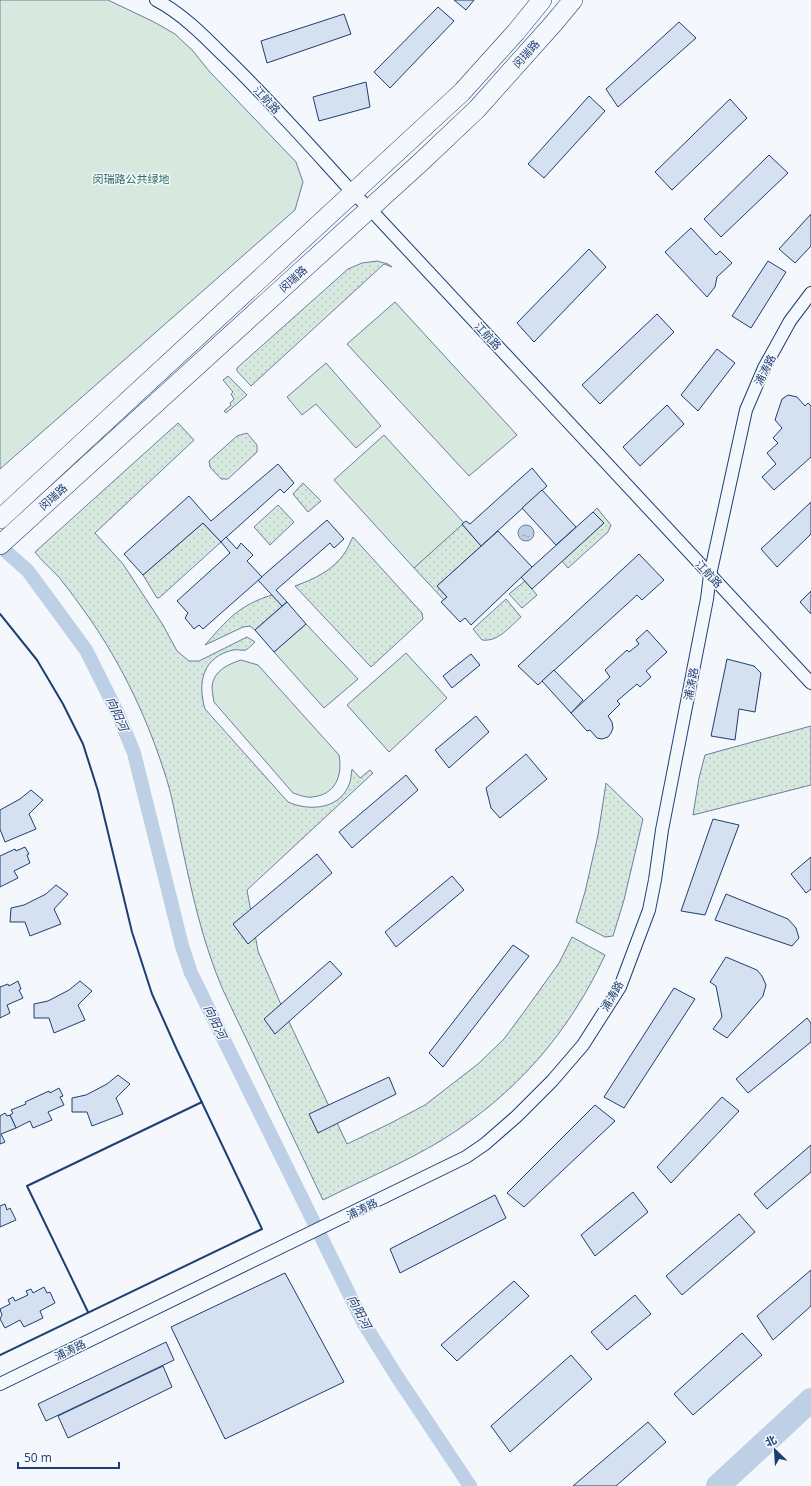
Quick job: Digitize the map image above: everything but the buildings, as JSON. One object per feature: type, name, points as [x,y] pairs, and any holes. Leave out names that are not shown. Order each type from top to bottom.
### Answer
[{"type":"main road","name":"闵瑞路","points":[[4,516],[462,92],[516,32],[542,0]]},
{"type":"main road","name":"闵瑞路","points":[[0,545],[370,209],[477,109],[543,36],[573,0]]},
{"type":"street","name":"江航路","points":[[156,0],[202,34],[243,74],[811,683]]},
{"type":"street","name":"浦涛路","points":[[0,1384],[466,1157],[485,1144],[517,1116],[552,1081],[578,1051],[620,986],[649,910],[662,830],[707,599],[710,575],[746,410],[764,368],[790,322],[811,293]]},
{"type":"green space","name":"闵瑞路公共绿地","points":[[0,0],[108,0],[175,34],[193,51],[209,71],[296,162],[303,182],[295,210],[0,469]]},
{"type":"green space","points":[[377,261],[388,264],[392,267],[384,264],[251,386],[237,371],[237,368],[348,269],[362,263]]},
{"type":"green space","points":[[395,302],[517,435],[469,476],[347,344]]},
{"type":"green space","points":[[326,363],[381,426],[356,448],[316,404],[302,415],[287,397]]},
{"type":"green space","points":[[228,376],[247,395],[226,413],[224,411],[231,405],[230,403],[234,399],[231,394],[233,392],[223,380]]},
{"type":"green space","points":[[178,423],[194,440],[95,533],[123,564],[163,625],[177,651],[189,661],[199,661],[247,637],[255,642],[246,650],[235,650],[223,653],[215,658],[209,665],[202,680],[205,709],[288,802],[304,807],[329,804],[343,795],[348,787],[352,769],[360,778],[370,770],[373,773],[247,890],[258,951],[282,1007],[347,1144],[425,1105],[478,1064],[504,1039],[559,963],[572,937],[605,955],[575,1010],[557,1036],[538,1060],[494,1103],[469,1122],[428,1148],[323,1200],[223,990],[216,972],[198,917],[167,780],[139,706],[118,664],[93,624],[58,576],[35,552]]},
{"type":"green space","points":[[247,433],[257,445],[257,452],[228,479],[221,479],[210,467],[209,461],[237,436]]},
{"type":"green space","points":[[384,435],[464,523],[414,568],[334,480]]},
{"type":"green space","points":[[303,483],[321,501],[308,512],[293,494]]},
{"type":"green space","points":[[278,505],[294,522],[270,545],[254,527]]},
{"type":"green space","points":[[597,508],[611,525],[608,532],[568,568],[562,561],[604,523],[593,512]]},
{"type":"green space","points":[[203,523],[221,542],[159,598],[157,598],[143,575]]},
{"type":"green space","points":[[462,524],[481,546],[437,586],[447,597],[444,600],[414,568]]},
{"type":"green space","points":[[353,537],[422,613],[423,619],[371,667],[295,586],[316,577],[334,565],[345,552]]},
{"type":"green space","points":[[525,581],[537,595],[522,608],[509,594]]},
{"type":"green space","points":[[272,595],[282,606],[255,630],[250,626],[243,627],[205,645],[234,614],[261,599]]},
{"type":"green space","points":[[506,599],[521,617],[494,639],[482,640],[473,629]]},
{"type":"green space","points":[[306,624],[358,679],[324,708],[274,652]]},
{"type":"green space","points":[[406,653],[447,698],[389,752],[347,705]]},
{"type":"green space","points":[[241,660],[258,665],[339,755],[340,770],[336,783],[326,793],[310,797],[293,793],[214,702],[212,686],[213,680],[223,668]]},
{"type":"green space","points":[[811,726],[811,785],[693,815],[699,778],[705,755]]},
{"type":"green space","points":[[606,783],[643,819],[624,900],[613,936],[605,937],[576,922],[585,892],[598,835]]},
{"type":"water","points":[[526,525],[532,527],[534,533],[532,539],[526,541],[520,539],[518,533],[520,527]]},
{"type":"waterway","name":"向阳河","points":[[0,546],[28,571],[86,650],[118,714],[134,753],[182,946],[191,973],[363,1322],[396,1375],[470,1486]]},
{"type":"waterway","points":[[718,1486],[811,1400]]},
{"type":"wall","points":[[0,614],[37,660],[63,704],[83,744],[98,791],[132,932],[152,994],[262,1229],[0,1355]]},
{"type":"wall","points":[[88,1312],[27,1186],[202,1102]]}]
